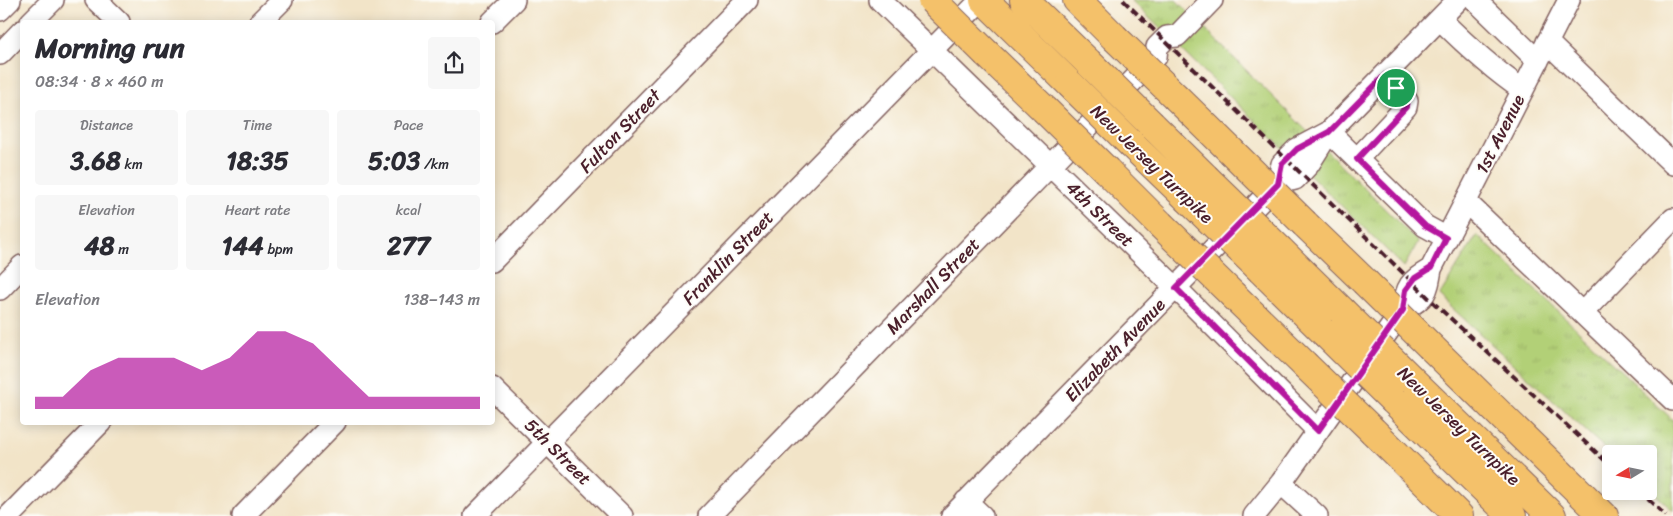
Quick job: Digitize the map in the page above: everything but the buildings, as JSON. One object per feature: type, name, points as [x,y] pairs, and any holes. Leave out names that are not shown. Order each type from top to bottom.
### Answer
[{"type":"highway","name":"New Jersey Turnpike","points":[[932,0],[1459,516]]},
{"type":"highway","name":"New Jersey Turnpike","points":[[982,0],[1013,28],[1512,516]]},
{"type":"highway","name":"New Jersey Turnpike","points":[[1077,0],[1604,516]]},
{"type":"highway","name":"New Jersey Turnpike","points":[[1028,4],[1552,516]]},
{"type":"street","points":[[0,10],[10,0]]},
{"type":"street","points":[[33,20],[53,0]]},
{"type":"street","points":[[96,0],[117,20]]},
{"type":"street","points":[[262,20],[282,0]]},
{"type":"street","points":[[494,20],[514,0]]},
{"type":"street","name":"Fulton Street","points":[[495,258],[747,0]]},
{"type":"street","name":"4th Street","points":[[880,0],[1176,288],[1318,431]]},
{"type":"street","name":"Franklin Street","points":[[475,516],[982,0]]},
{"type":"street","name":"Marshall Street","points":[[709,516],[1156,57],[1157,47],[1167,37],[1177,36],[1212,0]]},
{"type":"street","name":"Elizabeth Avenue","points":[[952,516],[1278,184],[1282,164],[1297,149],[1329,132],[1458,0]]},
{"type":"street","points":[[1475,0],[1542,52],[1673,164]]},
{"type":"street","name":"1st Avenue","points":[[1254,516],[1281,483],[1403,310],[1406,290],[1415,278],[1431,268],[1569,0]]},
{"type":"street","points":[[1440,19],[1497,73],[1523,90]]},
{"type":"street","points":[[0,54],[20,33]]},
{"type":"street","points":[[1357,159],[1406,107],[1407,101],[1385,75]]},
{"type":"street","points":[[1329,132],[1425,226],[1446,238]]},
{"type":"street","points":[[1466,202],[1673,400]]},
{"type":"street","points":[[1583,312],[1673,219]]},
{"type":"street","points":[[0,289],[20,268]]},
{"type":"street","name":"5th Street","points":[[495,391],[622,516]]},
{"type":"street","points":[[9,516],[98,425]]},
{"type":"street","points":[[243,516],[332,425]]},
{"type":"street","points":[[1281,483],[1317,516]]},
{"type":"street","points":[[966,501],[982,516]]},
{"type":"green space","points":[[1131,0],[1176,0],[1418,242],[1404,267]]},
{"type":"green space","points":[[1477,235],[1673,420],[1673,511],[1658,497],[1658,445],[1602,446],[1439,296]]},
{"type":"railway","points":[[1123,0],[1436,305],[1602,458]]},
{"type":"railway","points":[[1649,500],[1666,516]]},
{"type":"route","points":[[1385,75],[1396,88],[1407,101],[1406,107],[1357,159],[1394,198],[1425,226],[1446,238],[1431,268],[1415,278],[1406,290],[1403,310],[1318,431],[1176,288],[1278,184],[1282,164],[1297,149],[1329,132],[1385,75]]}]
